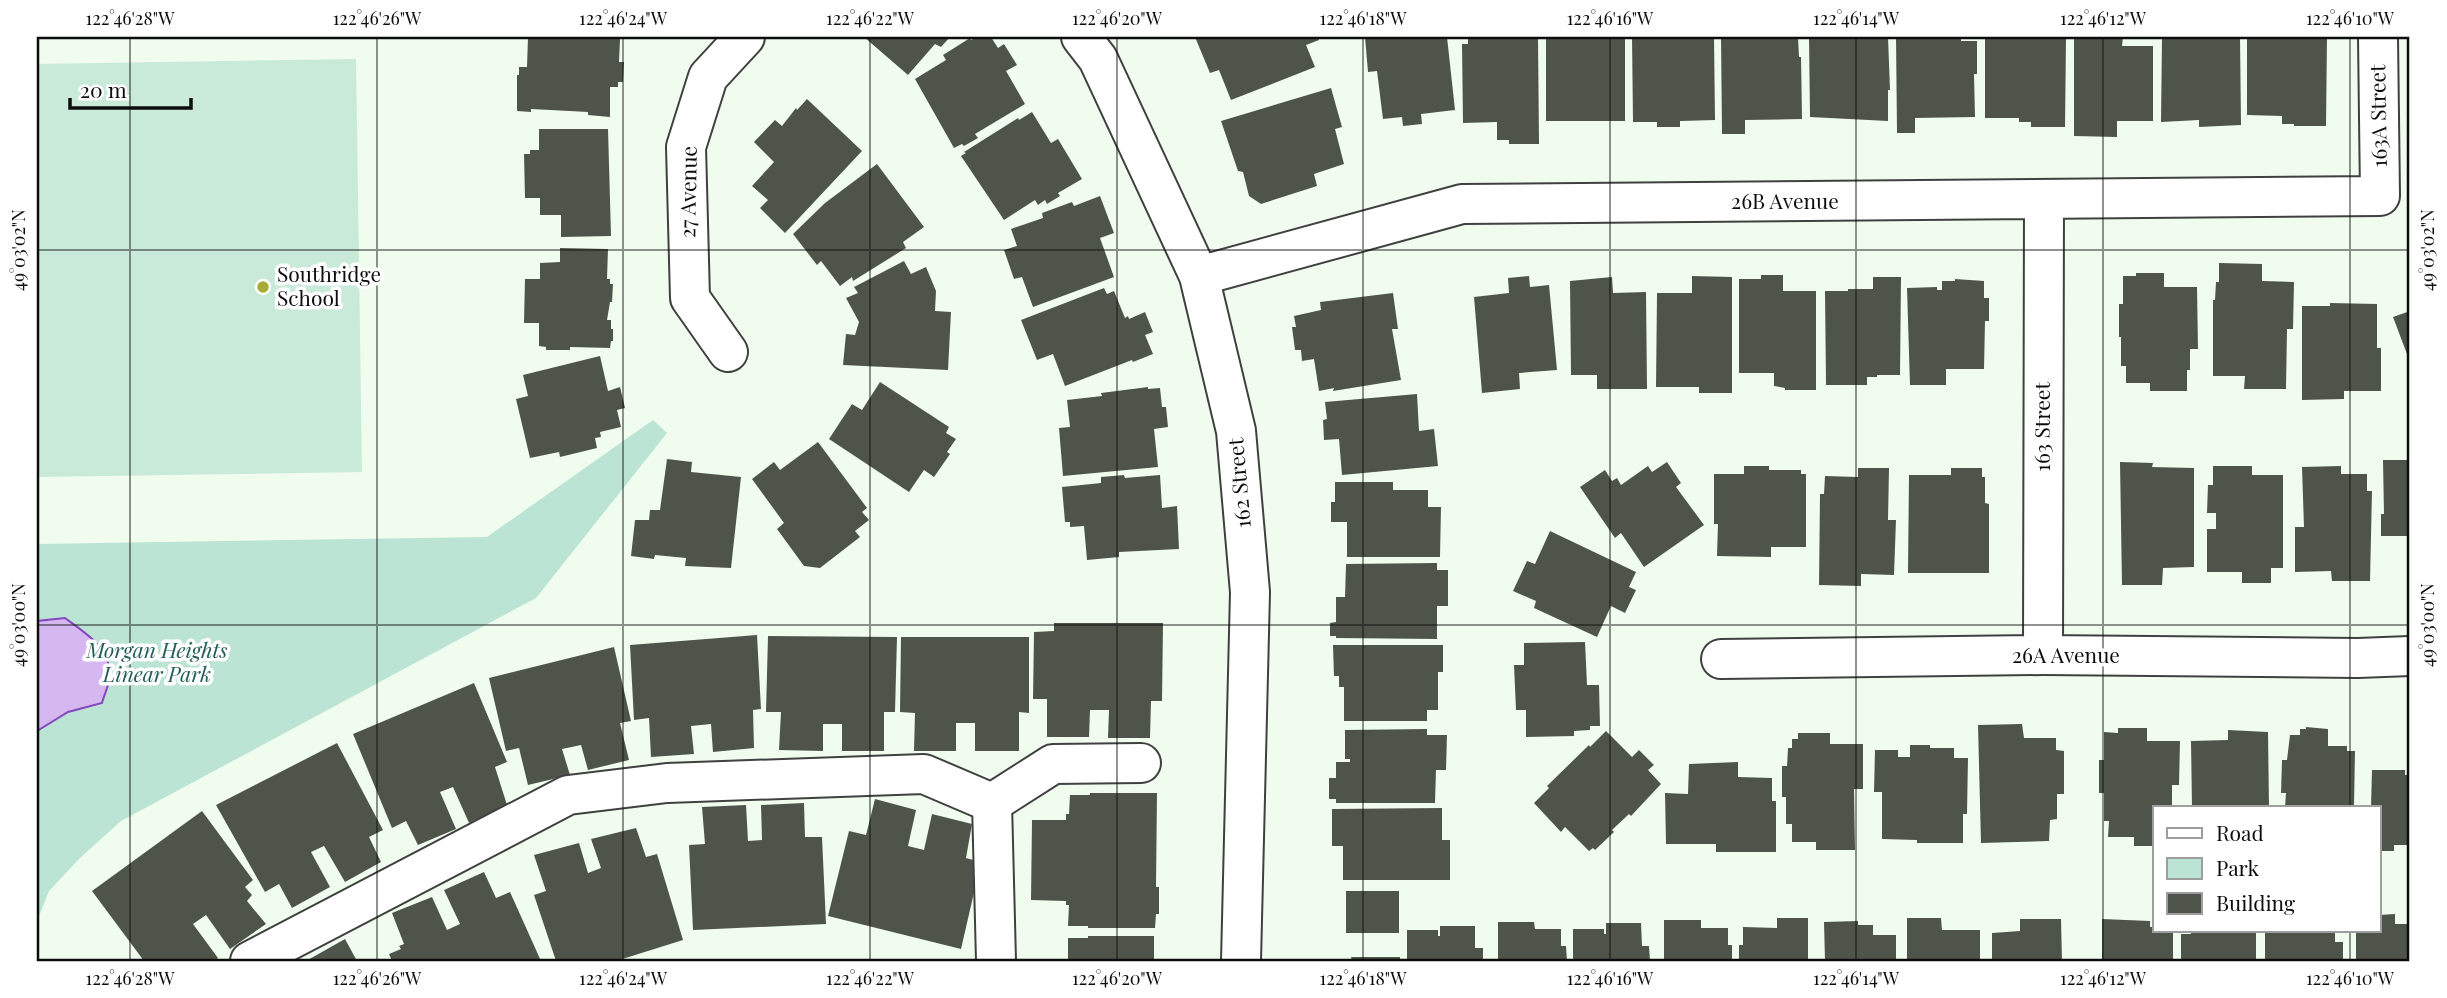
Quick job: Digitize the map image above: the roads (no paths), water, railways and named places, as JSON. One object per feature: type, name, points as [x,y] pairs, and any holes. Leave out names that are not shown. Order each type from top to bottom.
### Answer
[{"type":"street","name":"27 Avenue","points":[[728,352],[690,298],[686,147],[708,77],[745,37]]},
{"type":"street","name":"162 Street","points":[[1081,37],[1098,59],[1199,276],[1236,431],[1250,592],[1241,961]]},
{"type":"street","name":"163A Street","points":[[2378,37],[2380,196]]},
{"type":"street","name":"26B Avenue","points":[[1199,276],[1462,204],[2380,196]]},
{"type":"street","name":"163 Street","points":[[2043,655],[2044,200]]},
{"type":"street","name":"26A Avenue","points":[[1721,659],[2043,655],[2410,656]]},
{"type":"street","points":[[992,803],[1053,764],[1141,763]]},
{"type":"street","points":[[250,961],[568,795],[667,783],[924,774],[992,803]]},
{"type":"street","points":[[992,803],[996,961]]},
{"type":"place","name":"Southridge School","points":[[263,287]]},
{"type":"park label","name":"Morgan Heights Linear Park","points":[[157,663]]}]
